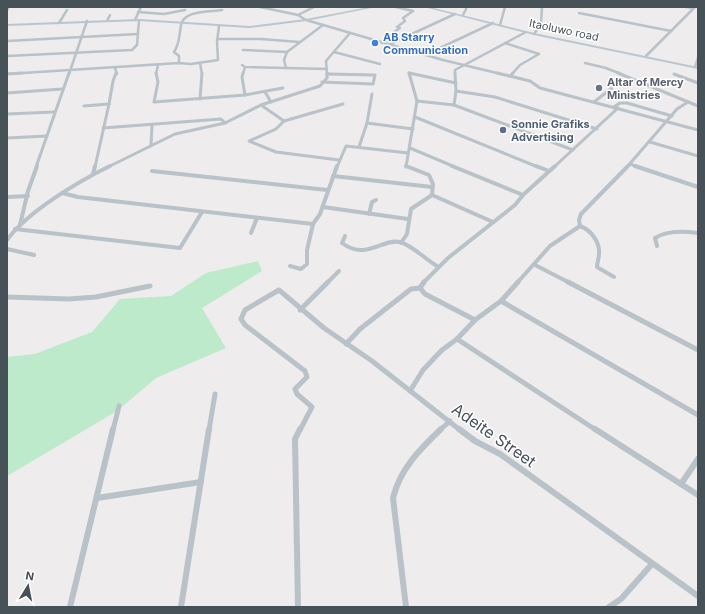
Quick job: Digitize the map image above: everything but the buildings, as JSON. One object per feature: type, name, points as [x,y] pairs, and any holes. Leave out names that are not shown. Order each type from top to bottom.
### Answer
[{"type":"street","points":[[7,56],[132,50],[137,45],[137,20],[138,12],[141,7]]},
{"type":"street","points":[[260,7],[298,15],[306,20],[382,43],[530,81],[540,88],[698,130]]},
{"type":"street","points":[[298,15],[314,7]]},
{"type":"street","points":[[7,25],[87,21],[162,20],[219,26],[258,26],[306,20],[374,7]]},
{"type":"street","points":[[382,43],[387,36],[400,28],[397,27],[402,25],[401,24],[405,21],[403,18],[413,11],[396,7]]},
{"type":"street","name":"Itaoluwo road","points":[[426,7],[463,15],[534,34],[696,67]]},
{"type":"street","points":[[463,15],[467,7]]},
{"type":"street","points":[[500,25],[505,7]]},
{"type":"street","points":[[534,34],[541,24],[542,7]]},
{"type":"street","points":[[686,7],[694,8]]},
{"type":"street","points":[[646,56],[694,8]]},
{"type":"street","points":[[58,23],[67,10]]},
{"type":"street","points":[[138,12],[164,14],[186,10]]},
{"type":"street","points":[[179,63],[179,56],[174,52],[179,44],[180,25],[182,22],[190,14],[222,10]]},
{"type":"street","points":[[579,13],[671,31]]},
{"type":"street","points":[[162,20],[166,16],[164,14]]},
{"type":"street","points":[[390,44],[398,42],[455,14]]},
{"type":"street","points":[[107,21],[110,15]]},
{"type":"street","points":[[20,225],[54,112],[87,21]]},
{"type":"street","points":[[425,55],[493,23]]},
{"type":"street","points":[[286,68],[284,60],[287,52],[323,25]]},
{"type":"street","points":[[7,74],[200,63],[218,60],[217,39],[219,26]]},
{"type":"street","points":[[454,105],[456,83],[454,72],[463,64],[526,32]]},
{"type":"street","points":[[7,240],[15,229],[62,193],[93,174],[151,145],[175,134],[225,123],[261,105],[317,88],[326,80],[326,61],[350,33]]},
{"type":"street","points":[[7,41],[138,34]]},
{"type":"street","points":[[217,39],[261,39],[299,42]]},
{"type":"street","points":[[398,42],[398,47]]},
{"type":"street","points":[[504,43],[539,54],[520,65],[510,76]]},
{"type":"street","points":[[243,50],[287,52]]},
{"type":"street","points":[[334,52],[380,64]]},
{"type":"street","points":[[696,67],[698,58]]},
{"type":"street","points":[[200,63],[202,71],[200,99]]},
{"type":"street","points":[[585,63],[606,68],[698,106]]},
{"type":"street","points":[[158,65],[156,73],[158,82],[154,102],[245,95],[263,90],[265,92],[283,88]]},
{"type":"street","points":[[245,95],[242,77],[244,66],[327,69]]},
{"type":"street","points":[[93,174],[113,81],[117,75],[115,68]]},
{"type":"street","points":[[432,195],[433,182],[429,175],[406,167],[417,101],[409,73],[440,81],[456,83]]},
{"type":"street","points":[[322,82],[373,84],[375,75],[327,74]]},
{"type":"street","points":[[674,74],[698,83]]},
{"type":"street","points":[[594,102],[612,88]]},
{"type":"street","points":[[7,93],[62,89]]},
{"type":"street","points":[[456,91],[496,96],[597,129]]},
{"type":"street","points":[[265,92],[271,102]]},
{"type":"street","points":[[359,147],[367,122],[372,94]]},
{"type":"street","points":[[417,101],[454,105],[573,150]]},
{"type":"street","points":[[580,226],[579,220],[581,214],[630,164],[677,110],[688,102]]},
{"type":"street","points":[[420,288],[423,281],[437,266],[515,205],[523,195],[597,129],[620,103],[627,103],[672,116]]},
{"type":"street","points":[[84,106],[109,104]]},
{"type":"street","points":[[339,160],[276,152],[249,141],[276,129],[284,122],[343,104]]},
{"type":"street","points":[[261,105],[279,116],[284,122]]},
{"type":"street","points":[[7,114],[54,112]]},
{"type":"street","points":[[415,117],[549,171]]},
{"type":"street","points":[[103,128],[221,119],[225,123]]},
{"type":"street","points":[[367,122],[413,129]]},
{"type":"street","points":[[151,145],[152,125]]},
{"type":"street","points":[[7,138],[47,136]]},
{"type":"street","points":[[650,142],[698,156]]},
{"type":"street","points":[[290,266],[301,269],[307,264],[307,250],[313,224],[318,220],[332,176],[346,146],[408,153]]},
{"type":"street","points":[[410,148],[523,195]]},
{"type":"street","points":[[630,164],[698,187]]},
{"type":"street","points":[[152,171],[327,190]]},
{"type":"street","points":[[332,176],[432,187]]},
{"type":"street","points":[[62,193],[78,197],[313,224]]},
{"type":"street","points":[[432,195],[493,222]]},
{"type":"street","points":[[401,243],[408,231],[408,219],[412,207],[423,202],[432,195]]},
{"type":"street","points":[[7,197],[28,196]]},
{"type":"street","points":[[368,214],[372,202],[376,200]]},
{"type":"street","points":[[323,207],[408,219]]},
{"type":"street","points":[[15,229],[179,248],[202,212]]},
{"type":"street","points":[[251,233],[257,218]]},
{"type":"street","points":[[410,391],[426,366],[442,350],[457,339],[475,320],[480,318],[501,301],[535,265],[550,246],[580,226]]},
{"type":"street","points":[[580,226],[588,230],[595,240],[599,252],[596,263],[597,267],[614,277]]},
{"type":"street","points":[[657,246],[655,238],[657,236],[677,231],[698,233]]},
{"type":"street","points":[[345,236],[342,243],[345,246],[357,248],[372,249],[393,242],[401,243],[437,266]]},
{"type":"street","points":[[7,249],[34,255]]},
{"type":"street","points":[[535,265],[698,350]]},
{"type":"street","points":[[300,310],[340,271]]},
{"type":"street","points":[[7,297],[69,299],[96,297],[150,286]]},
{"type":"street","points":[[420,288],[425,294],[475,320]]},
{"type":"street","points":[[346,344],[360,329],[411,289],[420,288]]},
{"type":"street","name":"Adeite Street","points":[[298,607],[295,440],[312,407],[297,394],[295,389],[307,377],[305,370],[245,325],[240,319],[245,310],[279,290],[292,299],[300,310],[346,344],[377,364],[386,374],[475,441],[500,454],[698,596]]},
{"type":"street","points":[[501,301],[698,414]]},
{"type":"street","points":[[457,339],[479,355],[698,495]]},
{"type":"street","points":[[181,607],[215,394]]},
{"type":"street","points":[[70,607],[119,406]]},
{"type":"street","points":[[406,607],[393,498],[394,489],[399,476],[407,465],[431,438],[450,421]]},
{"type":"street","points":[[681,484],[698,459]]},
{"type":"street","points":[[97,498],[201,482]]},
{"type":"street","points":[[609,607],[611,604],[621,599],[652,564]]},
{"type":"green space","points":[[258,261],[262,271],[202,308],[226,348],[156,378],[117,411],[7,476],[7,357],[35,354],[92,332],[120,299],[171,296],[206,273]]},
{"type":"place","name":"AB Starry Communication","points":[[375,43]]},
{"type":"place","name":"Altar of Mercy Ministries","points":[[599,88]]},
{"type":"place","name":"Sonnie Grafiks Advertising","points":[[503,130]]}]
